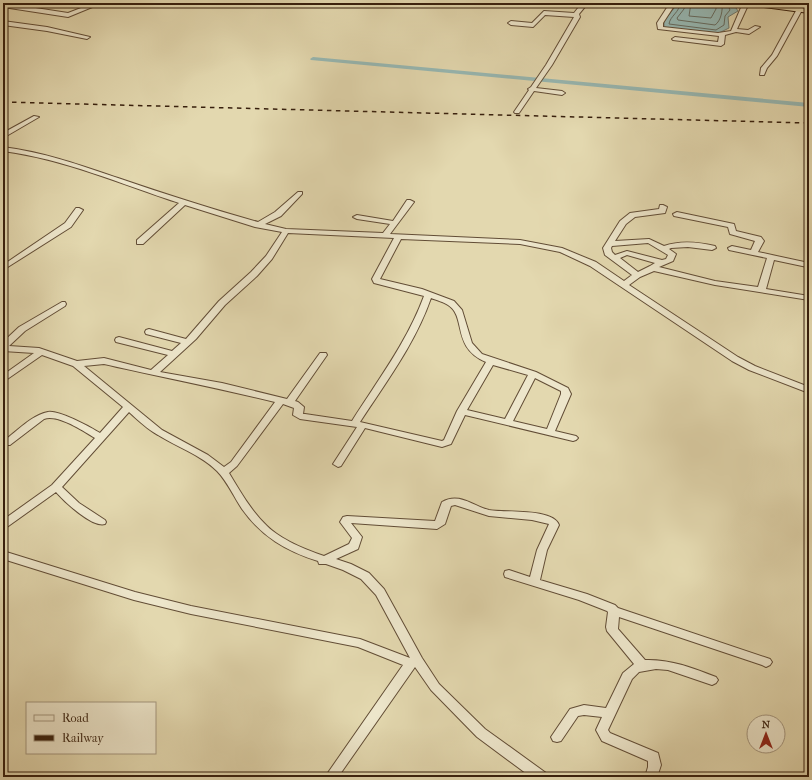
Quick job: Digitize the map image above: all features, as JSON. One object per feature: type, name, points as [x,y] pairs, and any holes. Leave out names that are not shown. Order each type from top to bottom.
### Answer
[{"type":"highway","points":[[749,3],[775,5],[809,11]]},
{"type":"street","points":[[10,6],[17,3]]},
{"type":"street","points":[[3,5],[68,15],[99,3]]},
{"type":"street","points":[[517,112],[531,89],[539,80],[577,17],[576,15],[585,3]]},
{"type":"street","points":[[672,3],[660,23],[660,28],[722,35],[733,32],[746,3]]},
{"type":"street","points":[[762,74],[764,68],[774,56],[799,10]]},
{"type":"street","points":[[511,23],[533,25],[546,12],[576,15]]},
{"type":"street","points":[[3,23],[47,29],[87,37]]},
{"type":"street","points":[[734,30],[749,32],[757,27]]},
{"type":"street","points":[[675,39],[721,44],[722,35]]},
{"type":"street","points":[[531,89],[562,93]]},
{"type":"street","points":[[3,136],[36,117]]},
{"type":"street","points":[[3,149],[33,153],[184,202],[286,231],[520,242],[562,250],[593,264],[735,359],[752,368],[809,390]]},
{"type":"street","points":[[260,224],[278,214],[300,193]]},
{"type":"street","points":[[140,242],[184,202]]},
{"type":"street","points":[[385,235],[410,202]]},
{"type":"street","points":[[637,275],[607,251],[623,222],[633,215],[662,212],[663,207]]},
{"type":"street","points":[[3,268],[68,225],[79,210]]},
{"type":"street","points":[[677,214],[732,226],[733,232],[758,239],[760,241],[753,253]]},
{"type":"street","points":[[357,217],[394,223]]},
{"type":"street","points":[[153,373],[187,342],[222,303],[269,258],[286,231]]},
{"type":"street","points":[[398,237],[376,281],[427,301],[451,303],[455,306],[468,344],[479,356],[533,374],[566,392],[550,432]]},
{"type":"street","points":[[610,244],[646,241],[670,252],[672,256],[667,262],[661,262],[627,253],[614,258]]},
{"type":"street","points":[[663,249],[674,244],[699,245],[712,248]]},
{"type":"street","points":[[732,248],[807,265]]},
{"type":"street","points":[[761,291],[771,257]]},
{"type":"street","points":[[624,285],[637,275],[653,268],[661,262]]},
{"type":"street","points":[[653,268],[706,281],[809,298]]},
{"type":"street","points":[[338,464],[358,424],[405,346],[427,301]]},
{"type":"street","points":[[3,347],[22,328],[62,304]]},
{"type":"street","points":[[149,332],[187,342]]},
{"type":"street","points":[[118,340],[173,354]]},
{"type":"street","points":[[3,347],[41,352],[76,364],[159,432],[205,457],[223,472],[246,507],[263,528],[280,541],[323,561],[355,570],[370,580],[380,592],[415,662],[435,687],[471,724],[498,746],[541,777]]},
{"type":"street","points":[[3,379],[41,352]]},
{"type":"street","points":[[223,472],[234,464],[323,355]]},
{"type":"street","points":[[76,364],[104,361],[153,373],[222,386],[298,406],[300,416],[358,424],[442,444],[448,442],[462,411],[491,361]]},
{"type":"street","points":[[506,423],[533,374]]},
{"type":"street","points":[[4,524],[56,487],[128,408]]},
{"type":"street","points":[[462,411],[506,423],[573,438]]},
{"type":"street","points":[[8,443],[41,417],[50,414],[76,424],[100,437]]},
{"type":"street","points":[[56,487],[75,505],[101,522]]},
{"type":"street","points":[[323,561],[354,546],[358,538],[354,530],[345,522],[347,519],[437,525],[441,522],[446,504],[452,501],[457,501],[480,512],[514,514],[553,522],[554,525],[542,550],[534,582]]},
{"type":"street","points":[[3,555],[134,596],[191,610],[354,641],[415,662]]},
{"type":"street","points":[[508,574],[583,597],[614,611],[766,662]]},
{"type":"street","points":[[614,611],[613,631],[643,666]]},
{"type":"street","points":[[331,777],[415,662]]},
{"type":"street","points":[[651,777],[655,767],[655,760],[653,757],[606,737],[602,730],[626,676],[630,671],[643,666],[662,664],[712,680]]},
{"type":"street","points":[[557,737],[574,712],[584,710],[610,713]]},
{"type":"water","points":[[678,3],[721,3],[734,5],[738,11],[728,17],[729,28],[717,34],[681,31],[664,27],[664,21]]},
{"type":"waterway","points":[[313,59],[809,105]]},
{"type":"railway","points":[[3,102],[809,123]]}]
